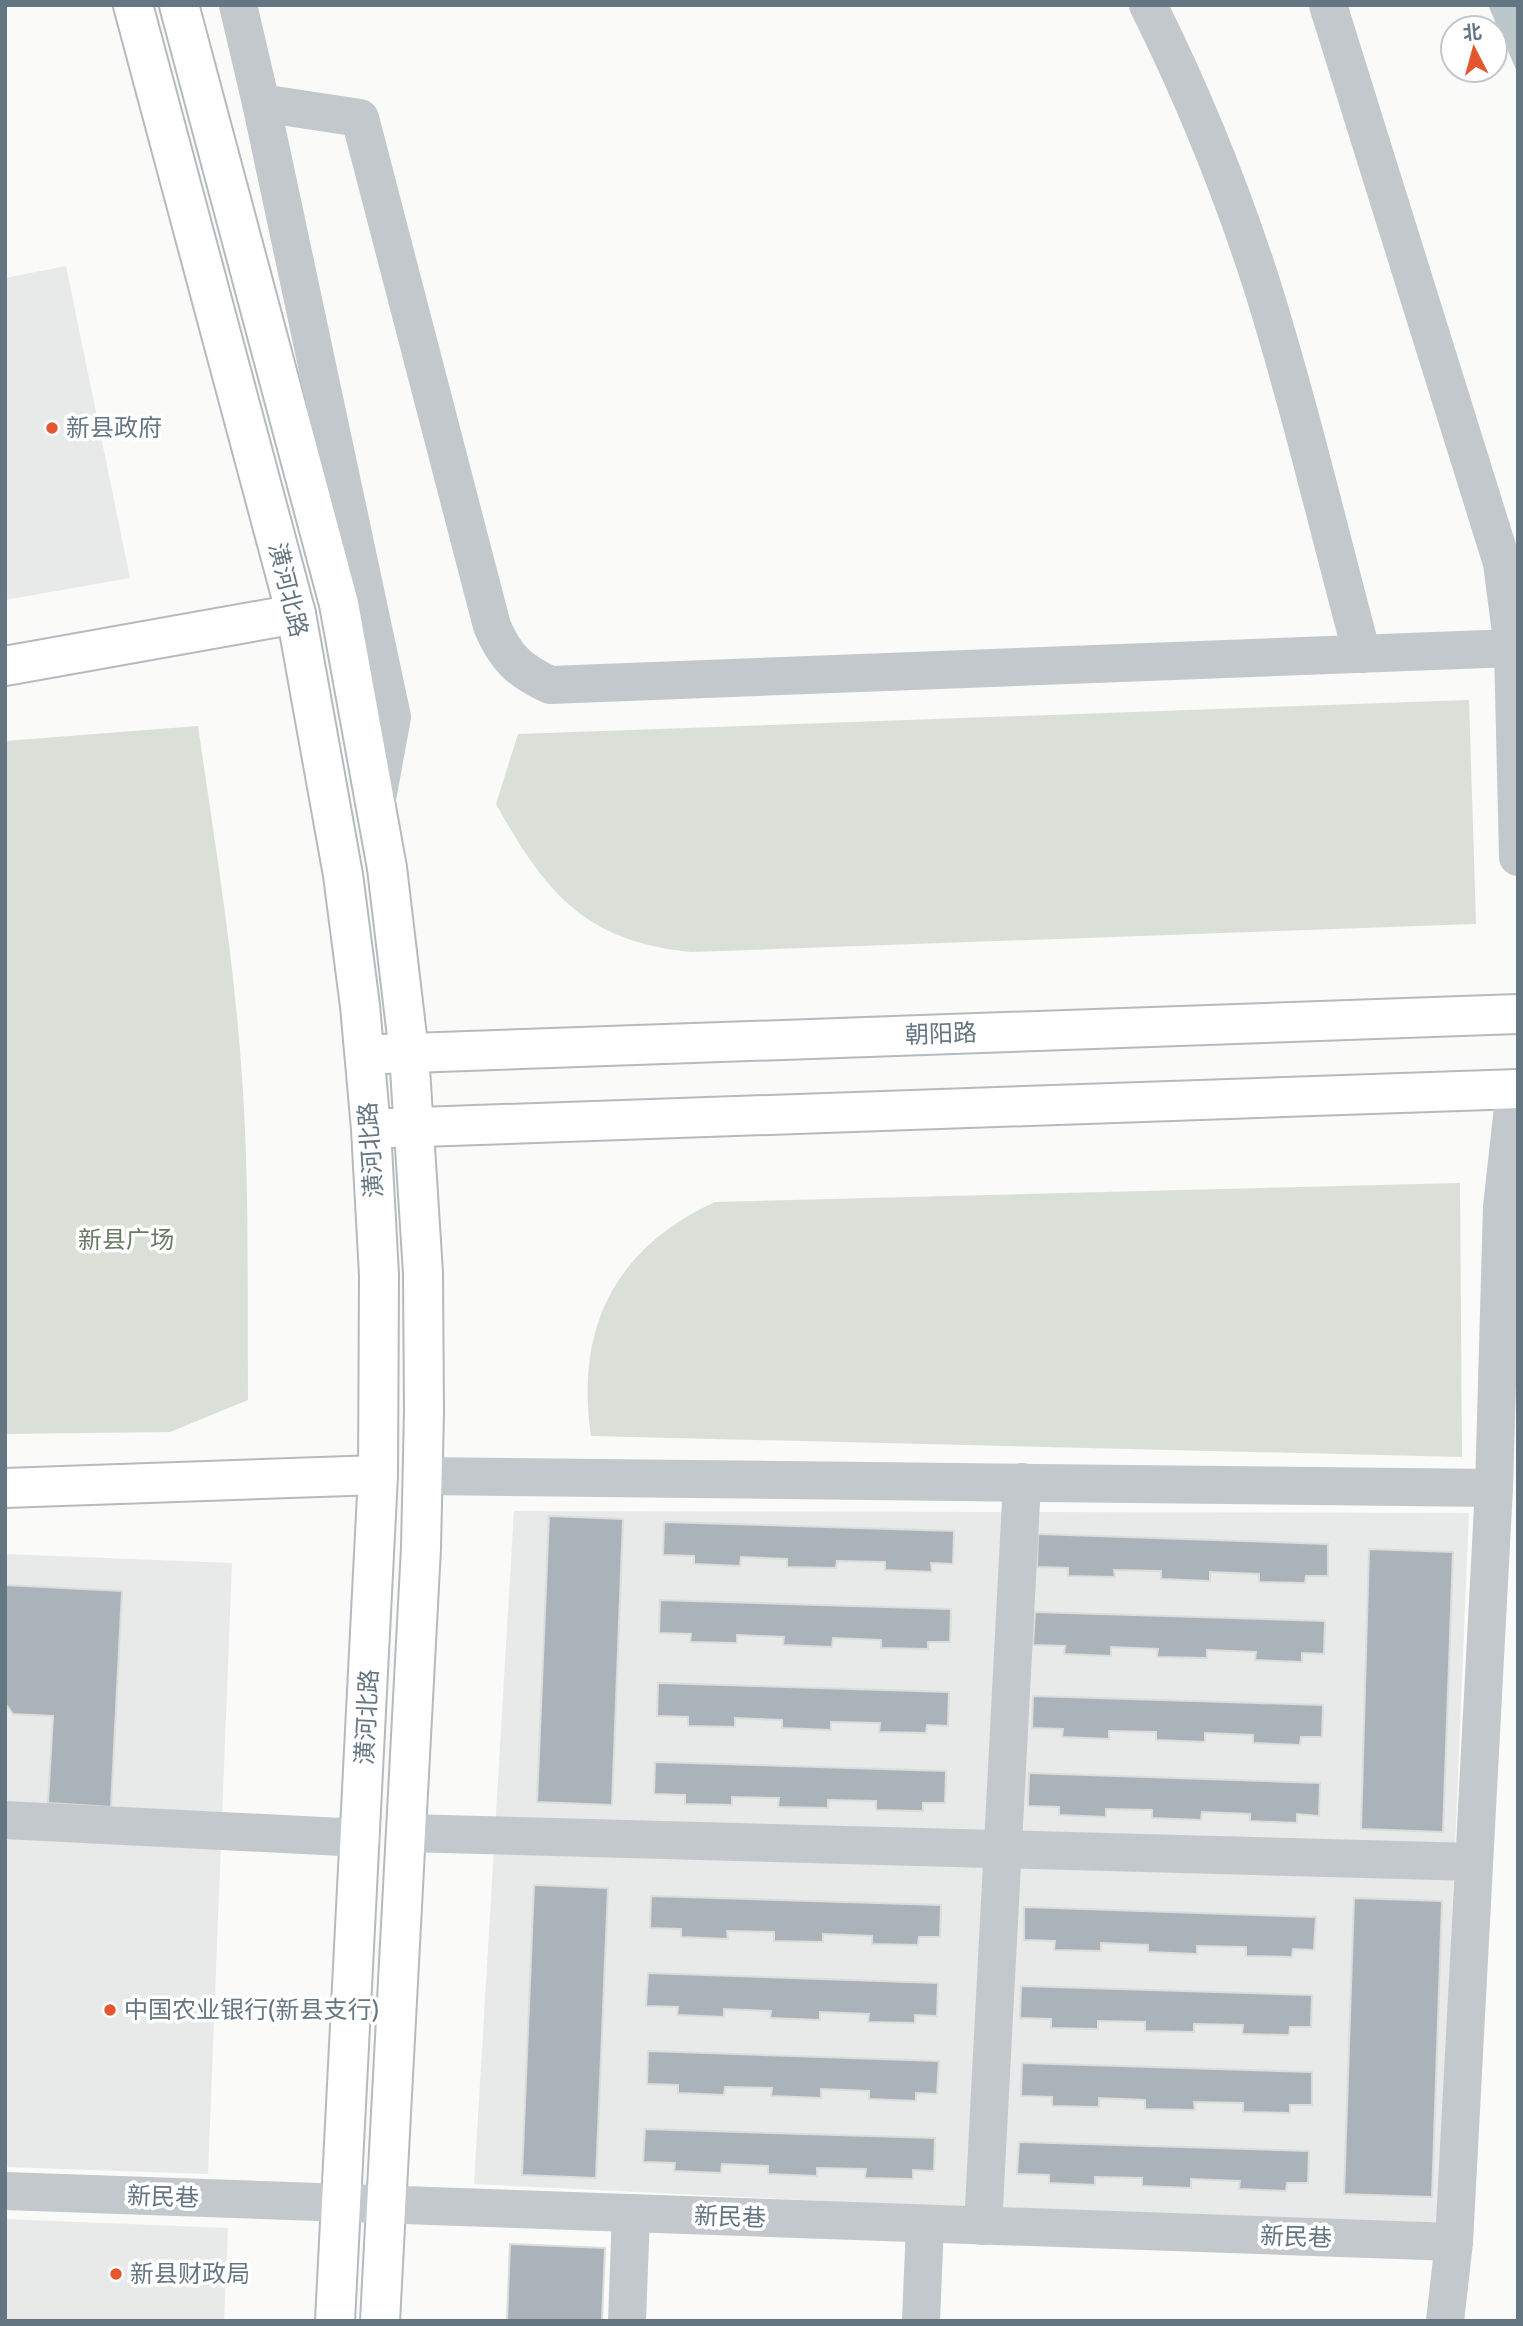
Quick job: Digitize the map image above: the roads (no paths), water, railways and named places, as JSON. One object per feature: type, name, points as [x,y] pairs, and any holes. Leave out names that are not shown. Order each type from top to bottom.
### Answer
[{"type":"main road","name":"潢河北路","points":[[133,5],[296,614],[343,875],[365,1055],[379,1275],[378,1475],[335,2321]]},
{"type":"main road","name":"潢河北路","points":[[179,5],[339,604],[387,868],[409,1053],[423,1273],[423,1476],[380,2321]]},
{"type":"main road","points":[[5,666],[296,614]]},
{"type":"main road","name":"朝阳路","points":[[365,1055],[1518,1014]]},
{"type":"main road","points":[[371,1129],[1516,1089]]},
{"type":"main road","points":[[5,1488],[378,1475]]},
{"type":"street","points":[[238,5],[392,717],[376,806]]},
{"type":"street","points":[[1148,5],[1203,126],[1261,284],[1289,376],[1362,654]]},
{"type":"street","points":[[1328,5],[1502,564],[1513,648],[1518,857]]},
{"type":"street","points":[[261,103],[360,118],[492,626],[501,647],[515,664],[550,685],[1513,648]]},
{"type":"street","points":[[1445,2321],[1454,2242],[1494,1488],[1503,1208],[1516,1089]]},
{"type":"street","points":[[423,1476],[1494,1488]]},
{"type":"street","points":[[984,2226],[1022,1482]]},
{"type":"street","points":[[5,1820],[361,1838]]},
{"type":"street","points":[[406,1833],[1474,1862]]},
{"type":"street","name":"新民巷","points":[[5,2191],[1454,2242]]},
{"type":"street","points":[[627,2321],[631,2213]]},
{"type":"street","points":[[921,2321],[925,2224]]},
{"type":"place","name":"新县政府","points":[[52,428]]},
{"type":"place","name":"中国农业银行(新县支行)","points":[[110,2010]]},
{"type":"place","name":"新县财政局","points":[[116,2274]]},
{"type":"park label","name":"新县广场","points":[[126,1240]]}]
